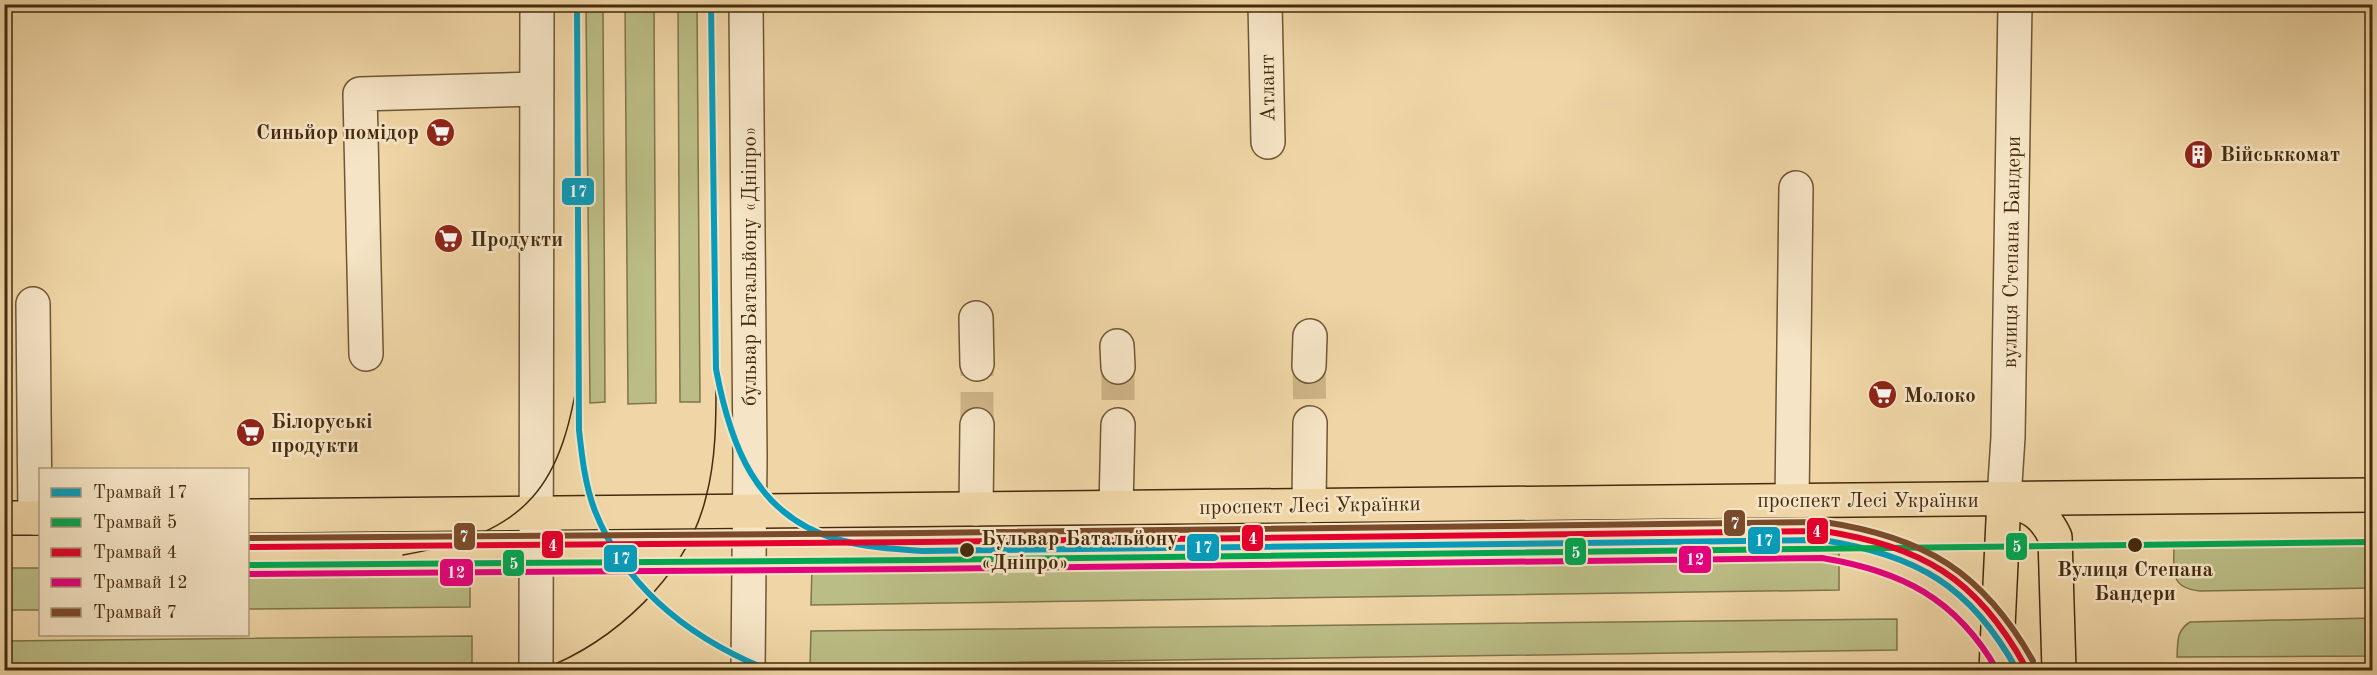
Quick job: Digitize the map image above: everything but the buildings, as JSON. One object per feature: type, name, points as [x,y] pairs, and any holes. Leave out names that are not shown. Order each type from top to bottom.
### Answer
[{"type":"main road","name":"проспект Лесі Українки","points":[[249,516],[2373,495]]},
{"type":"main road","name":"вулиця Степана Бандери","points":[[1996,670],[2004,499]]},
{"type":"main road","points":[[2004,499],[2028,506],[2047,520],[2055,537],[2058,670]]},
{"type":"street","points":[[536,670],[537,4]]},
{"type":"street","name":"бульвар Батальйону «Дніпро»","points":[[746,4],[748,670]]},
{"type":"street","name":"Атлант","points":[[1265,4],[1268,142]]},
{"type":"street","name":"вулиця Степана Бандери","points":[[2004,499],[2008,437],[2015,4]]},
{"type":"street","points":[[366,354],[360,94],[537,89]]},
{"type":"street","points":[[1792,500],[1796,188]]},
{"type":"street","points":[[27,518],[33,304]]},
{"type":"street","points":[[976,318],[977,364]]},
{"type":"street","points":[[1309,506],[1310,423]]},
{"type":"street","points":[[976,509],[977,425]]},
{"type":"street","points":[[1116,507],[1118,425]]},
{"type":"green space","points":[[586,5],[603,5],[605,402],[590,403]]},
{"type":"green space","points":[[625,5],[654,5],[656,403],[628,404]]},
{"type":"green space","points":[[678,5],[697,5],[700,402],[680,402]]},
{"type":"green space","points":[[2372,542],[2372,588],[2200,591],[2183,586],[2175,577],[2174,545]]},
{"type":"green space","points":[[1839,551],[1839,590],[811,605],[812,566]]},
{"type":"green space","points":[[249,567],[470,567],[470,607],[249,609]]},
{"type":"green space","points":[[5,568],[39,568],[39,610],[5,610]]},
{"type":"green space","points":[[2372,618],[2372,656],[2177,657],[2180,633],[2190,622]]},
{"type":"green space","points":[[1897,619],[1897,650],[810,665],[811,631]]},
{"type":"green space","points":[[472,636],[472,670],[5,670],[5,641]]},
{"type":"tunnel","points":[[977,364],[977,425]]},
{"type":"tunnel","points":[[1309,366],[1310,423]]},
{"type":"tunnel","points":[[1118,367],[1118,425]]},
{"type":"tram line","name":"17","points":[[577,4],[579,430],[589,491],[608,539],[624,564],[643,587],[688,627],[713,643],[768,670]]},
{"type":"tram line","name":"17","points":[[711,4],[716,369],[729,424],[751,473],[766,494],[785,513],[808,528],[857,544],[922,551],[1823,540],[1887,555],[1938,579],[1980,616],[2017,670]]},
{"type":"tram line","points":[[403,555],[446,546],[481,533],[510,517],[532,497],[550,472],[563,442],[573,406],[580,363]]},
{"type":"tram line","points":[[541,670],[568,658],[620,624],[644,603],[665,579],[682,553],[696,526],[710,481],[715,434],[716,369]]},
{"type":"tram line","name":"7","points":[[249,538],[922,533],[1824,522],[1892,538],[1921,549],[1948,564],[1972,582],[1993,604],[2014,630],[2033,661]]},
{"type":"tram line","name":"4","points":[[249,547],[922,542],[1824,531],[1890,546],[1918,557],[1943,571],[1966,588],[1987,610],[2025,666]]},
{"type":"tram line","name":"5","points":[[249,565],[922,560],[2372,542]]},
{"type":"tram line","name":"12","points":[[249,574],[922,569],[1822,558],[1877,571],[1924,592],[1944,606],[1963,624],[1981,645],[1997,670]]},
{"type":"place","name":"Синьйор помідор","points":[[440,132]]},
{"type":"place","name":"Військкомат","points":[[2199,154]]},
{"type":"place","name":"Продукти","points":[[449,239]]},
{"type":"place","name":"Молоко","points":[[1883,395]]},
{"type":"place","name":"Білоруські продукти","points":[[250,433]]},
{"type":"place","name":"Вулиця Степана Бандери","points":[[2135,545]]},
{"type":"place","name":"Бульвар Батальйону «Дніпро»","points":[[967,550]]}]
